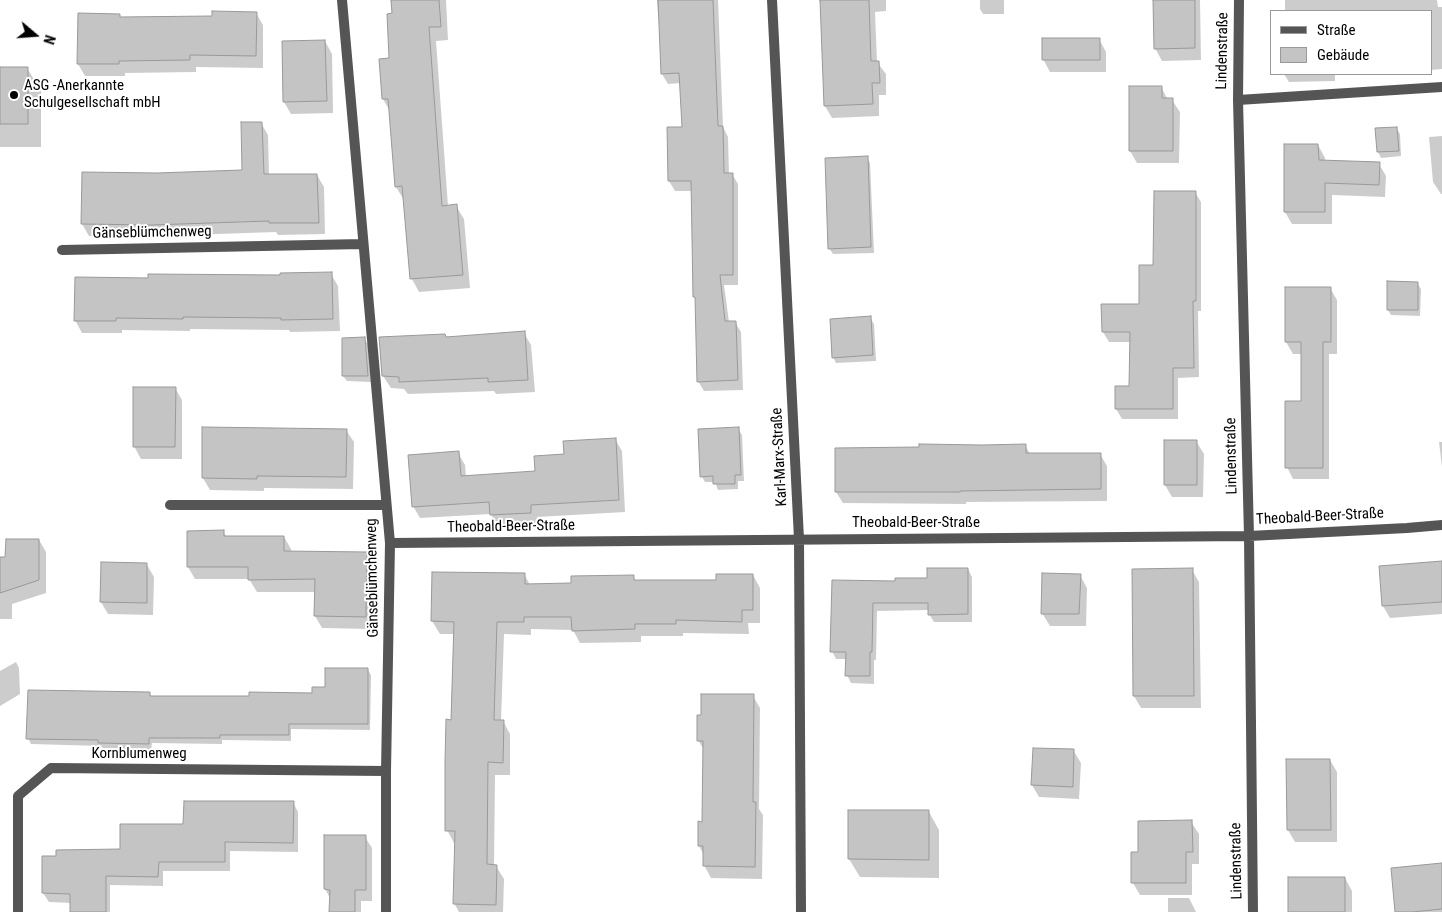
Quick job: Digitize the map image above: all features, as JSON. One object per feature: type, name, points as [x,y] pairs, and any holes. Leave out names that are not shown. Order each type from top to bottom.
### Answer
[{"type":"street","name":"Gänseblümchenweg","points":[[342,0],[390,543],[386,771],[386,912]]},
{"type":"street","name":"Karl-Marx-Straße","points":[[772,0],[799,539],[801,912]]},
{"type":"street","name":"Lindenstraße","points":[[1239,0],[1238,100],[1249,536],[1253,912]]},
{"type":"street","points":[[1238,100],[1442,87]]},
{"type":"street","name":"Gänseblümchenweg","points":[[62,250],[363,244]]},
{"type":"street","points":[[170,505],[386,505]]},
{"type":"street","name":"Theobald-Beer-Straße","points":[[390,543],[1249,536],[1442,525]]},
{"type":"street","name":"Kornblumenweg","points":[[18,912],[18,796],[51,768],[386,771]]},
{"type":"building","points":[[391,0],[439,0],[441,27],[429,27],[442,206],[457,204],[463,275],[410,279],[402,186],[395,187],[388,99],[382,99],[379,59],[389,58],[387,14],[392,13]]},
{"type":"building","points":[[658,0],[713,0],[718,126],[723,126],[724,173],[733,173],[733,275],[720,275],[725,321],[736,321],[738,380],[697,382],[691,181],[668,181],[667,127],[682,127],[679,73],[661,74]]},
{"type":"building","points":[[820,0],[869,0],[871,61],[879,61],[880,83],[872,83],[873,104],[824,106]]},
{"type":"building","points":[[1153,0],[1195,0],[1195,48],[1154,49]]},
{"type":"building","points":[[212,11],[257,12],[256,56],[190,55],[190,60],[119,61],[119,64],[77,64],[78,13],[120,14],[120,17],[212,16]]},
{"type":"building","points":[[1042,38],[1100,38],[1100,60],[1042,60]]},
{"type":"building","points":[[325,40],[327,101],[283,102],[282,41]]},
{"type":"building","name":"ASG -Anerkannte Schulgesellschaft mbH","points":[[0,67],[28,67],[28,124],[0,124]]},
{"type":"building","points":[[1129,86],[1162,86],[1162,98],[1173,98],[1173,151],[1129,151]]},
{"type":"building","points":[[241,122],[262,122],[264,174],[317,174],[319,223],[269,223],[269,221],[151,225],[81,224],[82,172],[157,173],[242,170]]},
{"type":"building","points":[[1397,127],[1399,151],[1377,152],[1375,128]]},
{"type":"building","points":[[1284,144],[1318,144],[1319,160],[1380,162],[1379,185],[1325,183],[1325,212],[1284,212]]},
{"type":"building","points":[[868,156],[871,247],[828,249],[825,158]]},
{"type":"building","points":[[1154,191],[1196,191],[1196,301],[1193,301],[1194,368],[1173,368],[1173,409],[1115,409],[1115,386],[1129,386],[1130,332],[1102,332],[1101,304],[1139,304],[1139,265],[1153,265]]},
{"type":"building","points":[[332,272],[333,319],[281,320],[281,318],[183,317],[183,319],[116,318],[116,321],[74,321],[75,277],[148,278],[148,274],[280,275],[280,273]]},
{"type":"building","points":[[1387,281],[1418,282],[1418,310],[1387,310]]},
{"type":"building","points":[[1285,287],[1331,287],[1331,342],[1323,342],[1323,468],[1285,468],[1285,401],[1301,401],[1301,342],[1285,342]]},
{"type":"building","points":[[871,316],[873,355],[832,358],[830,319]]},
{"type":"building","points":[[525,331],[528,380],[488,382],[488,378],[399,382],[399,377],[382,376],[379,337],[445,334],[446,337]]},
{"type":"building","points":[[365,337],[368,376],[342,376],[342,338]]},
{"type":"building","points":[[133,387],[176,387],[175,447],[133,447]]},
{"type":"building","points":[[202,427],[347,429],[346,477],[257,476],[257,479],[202,478]]},
{"type":"building","points":[[739,427],[741,475],[735,475],[735,484],[713,484],[713,476],[700,477],[698,429]]},
{"type":"building","points":[[616,438],[619,500],[531,505],[531,513],[490,515],[489,502],[412,507],[408,455],[459,451],[461,476],[535,471],[534,456],[564,454],[563,441]]},
{"type":"building","points":[[1164,440],[1197,440],[1197,485],[1164,485]]},
{"type":"building","points":[[919,444],[1026,444],[1026,453],[1101,453],[1101,489],[835,492],[835,448],[919,447]]},
{"type":"building","points":[[224,530],[224,536],[284,536],[284,551],[367,552],[366,617],[314,616],[315,579],[248,580],[248,567],[187,567],[187,531]]},
{"type":"building","points":[[6,539],[39,539],[39,580],[0,593],[0,557],[5,557]]},
{"type":"building","points":[[1442,561],[1442,602],[1382,606],[1379,566]]},
{"type":"building","points":[[101,562],[147,563],[147,603],[100,602]]},
{"type":"building","points":[[927,568],[968,568],[968,614],[928,615],[928,603],[873,603],[870,676],[845,676],[846,652],[830,652],[832,580],[895,581],[895,578],[927,578]]},
{"type":"building","points":[[1193,568],[1194,696],[1133,696],[1132,569]]},
{"type":"building","points":[[432,572],[525,573],[525,584],[571,583],[571,576],[634,575],[634,580],[716,580],[716,574],[753,574],[753,610],[742,610],[742,622],[676,620],[676,624],[635,624],[635,629],[572,631],[571,617],[524,617],[524,622],[497,622],[494,720],[504,720],[503,763],[488,762],[487,864],[497,865],[496,905],[453,904],[455,831],[445,831],[445,762],[446,719],[451,720],[454,622],[431,621]]},
{"type":"building","points":[[1042,573],[1081,574],[1079,614],[1041,614]]},
{"type":"building","points":[[325,668],[368,668],[368,724],[289,724],[289,735],[220,735],[220,738],[149,738],[149,744],[98,743],[98,740],[26,739],[28,690],[150,692],[150,696],[249,696],[249,692],[312,693],[312,687],[325,687]]},
{"type":"building","points":[[701,694],[754,694],[753,802],[756,802],[755,867],[703,866],[703,846],[698,846],[698,821],[702,822],[703,741],[697,741],[697,715],[701,715]]},
{"type":"building","points":[[1033,748],[1074,749],[1073,787],[1031,785]]},
{"type":"building","points":[[1286,759],[1330,759],[1331,830],[1287,830]]},
{"type":"building","points":[[184,801],[294,801],[293,843],[225,842],[225,862],[159,862],[158,877],[106,876],[106,912],[70,912],[70,894],[42,893],[42,856],[56,856],[56,850],[120,849],[120,824],[183,824]]},
{"type":"building","points":[[848,810],[929,810],[929,860],[848,859]]},
{"type":"building","points":[[1192,820],[1193,852],[1186,852],[1186,883],[1131,883],[1131,852],[1138,852],[1138,821]]},
{"type":"building","points":[[324,835],[366,835],[366,890],[355,890],[355,912],[329,912],[330,890],[324,889]]},
{"type":"building","points":[[1442,863],[1442,909],[1395,912],[1391,868]]},
{"type":"building","points":[[1288,877],[1345,877],[1345,912],[1288,912]]},
{"type":"place","name":"ASG -Anerkannte Schulgesellschaft mbH","points":[[14,95]]}]
